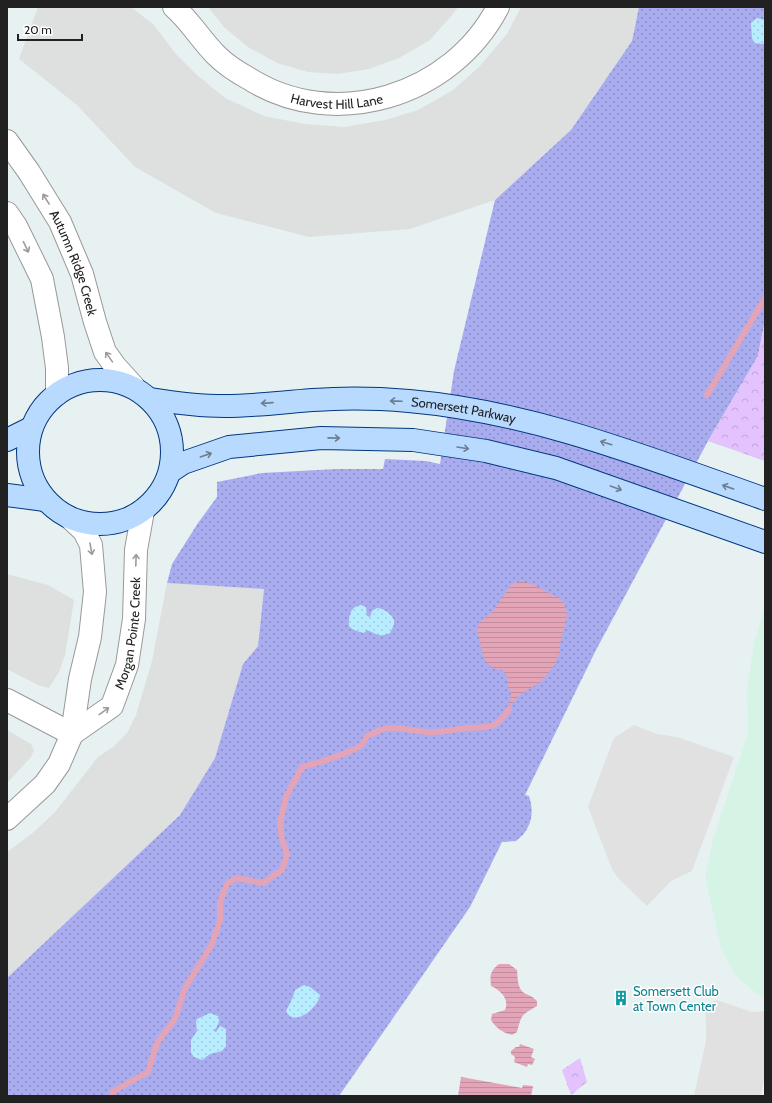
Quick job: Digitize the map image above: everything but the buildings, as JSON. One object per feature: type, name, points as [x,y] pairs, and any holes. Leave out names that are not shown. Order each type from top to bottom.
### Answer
[{"type":"main road","name":"Somersett Parkway","points":[[31,428],[42,409],[57,394],[75,384],[94,380],[115,381],[142,393],[170,402],[226,406],[341,399],[409,402],[486,411],[560,429],[610,444],[765,499]]},
{"type":"main road","points":[[31,428],[27,446],[28,466],[34,484],[45,500],[56,511],[70,518],[88,524],[108,525],[126,520],[143,511],[160,494],[171,472],[173,452],[170,432],[162,414],[142,393]]},
{"type":"main road","points":[[7,440],[31,428]]},
{"type":"main road","points":[[171,472],[183,463],[229,447],[321,438],[413,440],[486,451],[556,468],[765,542]]},
{"type":"main road","points":[[7,495],[45,500]]},
{"type":"street","name":"Harvest Hill Lane","points":[[174,7],[216,55],[249,79],[269,89],[289,96],[311,101],[333,103],[354,103],[376,100],[415,87],[434,76],[452,64],[468,49],[482,32],[498,7]]},
{"type":"street","name":"Autumn Ridge Creek","points":[[7,141],[29,172],[60,222],[82,274],[105,352],[115,366],[142,393]]},
{"type":"street","points":[[7,213],[16,226],[42,279],[53,337],[57,368],[57,394]]},
{"type":"street","name":"Morgan Pointe Creek","points":[[72,734],[112,706],[127,665],[134,619],[136,550],[143,511]]},
{"type":"street","points":[[7,820],[46,784],[59,764],[72,734],[80,679],[90,637],[95,592],[91,545],[84,531],[70,518]]},
{"type":"street","points":[[7,700],[72,734]]},
{"type":"shaded area","points":[[38,7],[131,7],[154,25],[175,53],[197,75],[225,98],[264,116],[305,124],[344,127],[385,120],[418,110],[453,90],[479,67],[507,34],[521,7],[639,7],[632,41],[571,130],[495,200],[410,229],[309,237],[216,213],[135,167],[77,105],[19,59]]},
{"type":"shaded area","points":[[208,7],[458,7],[430,40],[399,58],[369,69],[338,74],[308,72],[277,63],[248,47],[224,27]]},
{"type":"shaded area","points":[[639,7],[765,7],[765,320],[758,356],[708,441],[596,650],[525,795],[529,796],[532,809],[528,827],[516,841],[502,842],[470,907],[339,1096],[7,1096],[7,978],[180,815],[215,758],[243,664],[258,646],[264,589],[167,583],[172,564],[198,523],[217,497],[217,482],[262,473],[337,469],[383,469],[385,459],[426,461],[440,464],[454,371],[495,200],[571,130],[632,41]]},
{"type":"shaded area","points":[[7,574],[48,585],[74,600],[65,655],[59,672],[49,688],[38,685],[7,669]]},
{"type":"shaded area","points":[[521,581],[533,584],[562,600],[566,608],[567,617],[560,644],[560,652],[554,666],[542,681],[518,696],[509,709],[511,692],[507,686],[508,677],[502,670],[492,668],[486,662],[477,630],[479,623],[492,612],[511,585]]},
{"type":"shaded area","points":[[167,583],[264,589],[258,646],[243,664],[215,758],[180,815],[7,978],[7,852],[34,832],[55,812],[98,757],[113,747],[127,733],[136,715],[152,661]]},
{"type":"shaded area","points":[[765,606],[765,998],[757,994],[735,975],[721,948],[705,877],[713,840],[748,733],[747,689],[754,643]]},
{"type":"shaded area","points":[[634,725],[657,734],[677,737],[734,757],[692,871],[671,881],[647,906],[618,878],[612,869],[588,807],[614,738]]},
{"type":"shaded area","points":[[7,730],[31,744],[34,750],[31,757],[7,783]]},
{"type":"shaded area","points":[[499,964],[509,964],[517,970],[519,987],[523,992],[537,1001],[537,1006],[523,1016],[517,1032],[512,1035],[500,1030],[491,1020],[492,1014],[505,1010],[506,1006],[503,995],[491,986],[491,974]]},
{"type":"shaded area","points":[[717,1000],[752,1012],[765,1011],[765,1073],[761,1096],[694,1096],[706,1041],[705,1005]]},
{"type":"shaded area","points":[[520,1044],[534,1049],[531,1057],[535,1059],[532,1065],[528,1064],[527,1067],[514,1062],[515,1057],[511,1054],[511,1051],[516,1047],[519,1047]]},
{"type":"shaded area","points":[[461,1077],[522,1088],[523,1085],[533,1086],[531,1096],[458,1096]]},
{"type":"sand","points":[[757,18],[765,20],[765,44],[754,43],[752,38],[751,23]]},
{"type":"sand","points":[[361,605],[366,607],[367,616],[370,617],[372,611],[377,608],[385,610],[389,613],[394,620],[394,625],[390,633],[381,635],[367,630],[364,633],[351,628],[349,626],[349,617],[351,612],[355,607]]},
{"type":"sand","points":[[304,985],[310,987],[320,995],[315,1005],[310,1010],[300,1017],[294,1018],[286,1011],[295,990]]},
{"type":"sand","points":[[210,1013],[218,1016],[219,1018],[218,1024],[214,1031],[216,1032],[220,1026],[226,1029],[226,1046],[222,1051],[210,1054],[202,1060],[194,1057],[191,1053],[191,1040],[197,1031],[197,1019]]},
{"type":"green space","points":[[765,320],[765,461],[708,441],[758,356]]},
{"type":"green space","points":[[580,1058],[587,1082],[571,1095],[562,1070]]},
{"type":"waterway","points":[[707,395],[765,298]]},
{"type":"waterway","points":[[112,1096],[112,1092],[148,1072],[157,1043],[175,1019],[185,988],[211,946],[220,921],[220,902],[227,884],[236,878],[263,883],[282,870],[287,854],[282,840],[280,823],[286,797],[302,767],[351,751],[362,744],[367,736],[384,729],[400,728],[435,732],[486,727],[500,721],[509,709]]},
{"type":"place","name":"Somersett Club at Town Center","points":[[621,998]]}]
